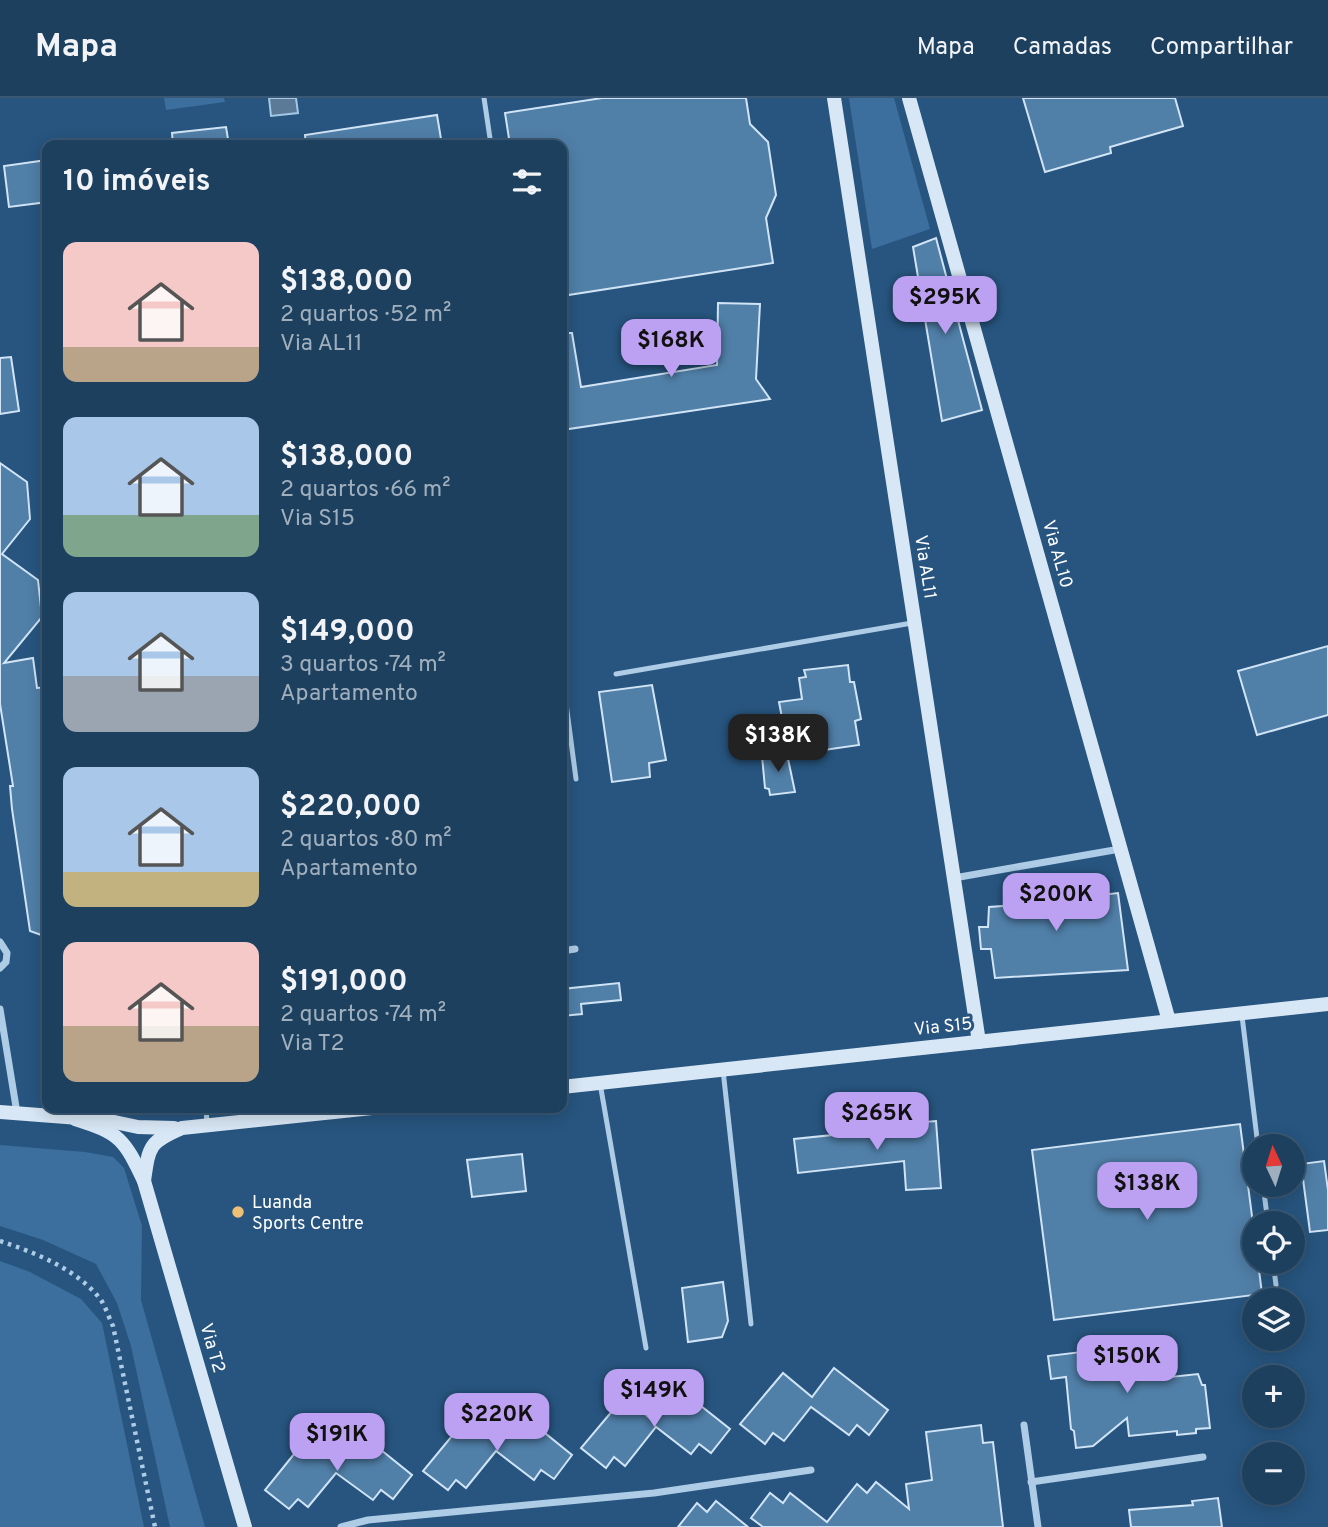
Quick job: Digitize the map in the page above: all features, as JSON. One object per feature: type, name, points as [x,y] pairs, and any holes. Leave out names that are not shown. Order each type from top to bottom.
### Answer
[{"type":"street","name":"Via AL11","points":[[834,98],[979,1042]]},
{"type":"street","name":"Via AL10","points":[[909,98],[1169,1021]]},
{"type":"street","points":[[954,878],[1121,849]]},
{"type":"street","points":[[0,942],[6,948],[7,958],[0,968]]},
{"type":"street","points":[[567,950],[575,949]]},
{"type":"street","name":"Via S15","points":[[567,1086],[1328,1004]]},
{"type":"street","points":[[0,1009],[17,1113]]},
{"type":"street","points":[[0,1112],[105,1120],[138,1127],[182,1128],[326,1113]]},
{"type":"street","name":"Via T2","points":[[75,1119],[106,1128],[121,1140],[144,1181],[245,1527]]},
{"type":"street","points":[[144,1181],[148,1150],[163,1136],[182,1128]]},
{"type":"street","points":[[1024,1425],[1038,1527]]},
{"type":"street","points":[[1031,1482],[1203,1457]]},
{"type":"street","points":[[341,1527],[368,1520],[403,1523],[654,1493],[811,1470]]},
{"type":"lane","points":[[484,98],[490,140]]},
{"type":"lane","points":[[616,674],[915,622]]},
{"type":"lane","points":[[567,711],[576,779]]},
{"type":"lane","points":[[1241,1013],[1256,1134]]},
{"type":"lane","points":[[723,1070],[751,1324]]},
{"type":"lane","points":[[600,1083],[646,1348]]},
{"type":"lane","points":[[207,1113],[208,1126]]},
{"type":"lane","points":[[1275,1274],[1276,1285]]},
{"type":"path","points":[[0,1241],[52,1263],[79,1278],[102,1302],[113,1326],[155,1527]]},
{"type":"shaded area","points":[[164,98],[224,98],[225,102],[166,110]]},
{"type":"shaded area","points":[[269,98],[296,98],[298,113],[271,116]]},
{"type":"shaded area","points":[[849,98],[894,98],[930,229],[872,249]]},
{"type":"shaded area","points":[[0,1145],[113,1157],[124,1168],[142,1226],[141,1300],[205,1527],[170,1527],[131,1346],[117,1303],[96,1264],[43,1240],[0,1226]]},
{"type":"shaded area","points":[[0,1261],[30,1272],[81,1299],[102,1323],[144,1527],[0,1527]]},
{"type":"building","points":[[602,98],[746,98],[750,124],[768,142],[776,195],[766,218],[773,263],[567,295],[567,140],[509,140],[505,113]]},
{"type":"building","points":[[1023,98],[1175,98],[1183,126],[1110,147],[1111,153],[1045,172]]},
{"type":"building","points":[[437,115],[441,140],[306,140],[305,135]]},
{"type":"building","points":[[226,127],[228,140],[173,140],[172,133]]},
{"type":"building","points":[[42,161],[42,203],[9,207],[4,166]]},
{"type":"building","points":[[936,238],[982,410],[942,421],[913,247]]},
{"type":"building","points":[[718,303],[760,304],[756,379],[770,399],[567,429],[567,333],[572,333],[581,387],[717,365]]},
{"type":"building","points":[[11,357],[19,411],[0,414],[0,358]]},
{"type":"building","points":[[0,463],[27,482],[30,519],[2,554],[38,580],[42,617],[4,663],[33,658],[37,688],[42,688],[42,935],[30,931],[12,809],[10,786],[13,786],[0,704]]},
{"type":"building","points":[[1328,646],[1328,715],[1257,735],[1238,671]]},
{"type":"building","points":[[848,665],[861,719],[855,721],[859,745],[789,755],[779,702],[802,699],[799,678],[806,677],[804,670]]},
{"type":"building","points":[[652,685],[666,760],[649,763],[650,777],[612,782],[599,692]]},
{"type":"building","points":[[787,754],[795,792],[770,795],[769,789],[765,788],[762,756]]},
{"type":"building","points":[[1080,882],[1083,897],[1118,893],[1128,970],[995,978],[991,949],[981,949],[979,927],[988,927],[989,907],[1017,905],[1016,888]]},
{"type":"building","points":[[619,983],[621,1000],[581,1004],[582,1014],[567,1016],[567,988]]},
{"type":"building","points":[[936,1121],[941,1188],[906,1190],[904,1161],[798,1173],[794,1139],[901,1128],[901,1124]]},
{"type":"building","points":[[1240,1124],[1242,1197],[1250,1197],[1251,1211],[1242,1211],[1242,1274],[1260,1274],[1261,1288],[1242,1288],[1242,1296],[1054,1320],[1032,1150]]},
{"type":"building","points":[[522,1154],[526,1191],[472,1197],[467,1160]]},
{"type":"building","points":[[1324,1161],[1328,1190],[1328,1230],[1310,1232],[1305,1197],[1306,1163]]},
{"type":"building","points":[[723,1282],[728,1321],[722,1337],[688,1342],[682,1288]]},
{"type":"building","points":[[1147,1344],[1152,1379],[1198,1374],[1202,1385],[1205,1385],[1210,1428],[1177,1435],[1177,1431],[1129,1436],[1127,1418],[1093,1446],[1076,1448],[1074,1431],[1071,1429],[1066,1377],[1051,1379],[1048,1356]]},
{"type":"building","points":[[834,1368],[888,1410],[869,1435],[857,1425],[849,1435],[811,1407],[784,1441],[773,1433],[765,1444],[740,1424],[783,1373],[812,1397]]},
{"type":"building","points":[[677,1387],[730,1429],[711,1453],[699,1444],[691,1454],[656,1427],[625,1466],[614,1457],[606,1468],[581,1448],[624,1397],[652,1420]]},
{"type":"building","points":[[519,1412],[572,1455],[554,1479],[541,1470],[534,1480],[496,1451],[466,1488],[456,1480],[448,1490],[423,1471],[466,1419],[495,1443]]},
{"type":"building","points":[[981,1425],[983,1443],[993,1442],[1003,1527],[763,1527],[751,1518],[770,1493],[783,1503],[790,1493],[827,1522],[857,1484],[867,1493],[876,1482],[909,1509],[906,1484],[932,1480],[926,1432]]},
{"type":"building","points":[[360,1433],[412,1475],[393,1499],[381,1490],[373,1500],[336,1473],[308,1507],[298,1499],[289,1509],[265,1490],[307,1438],[337,1462]]},
{"type":"building","points":[[1218,1498],[1222,1527],[1131,1527],[1129,1510],[1193,1505],[1192,1501]]},
{"type":"building","points":[[716,1501],[748,1527],[678,1527],[697,1503],[707,1512]]},
{"type":"place","name":"Luanda Sports Centre","points":[[238,1212]]}]
